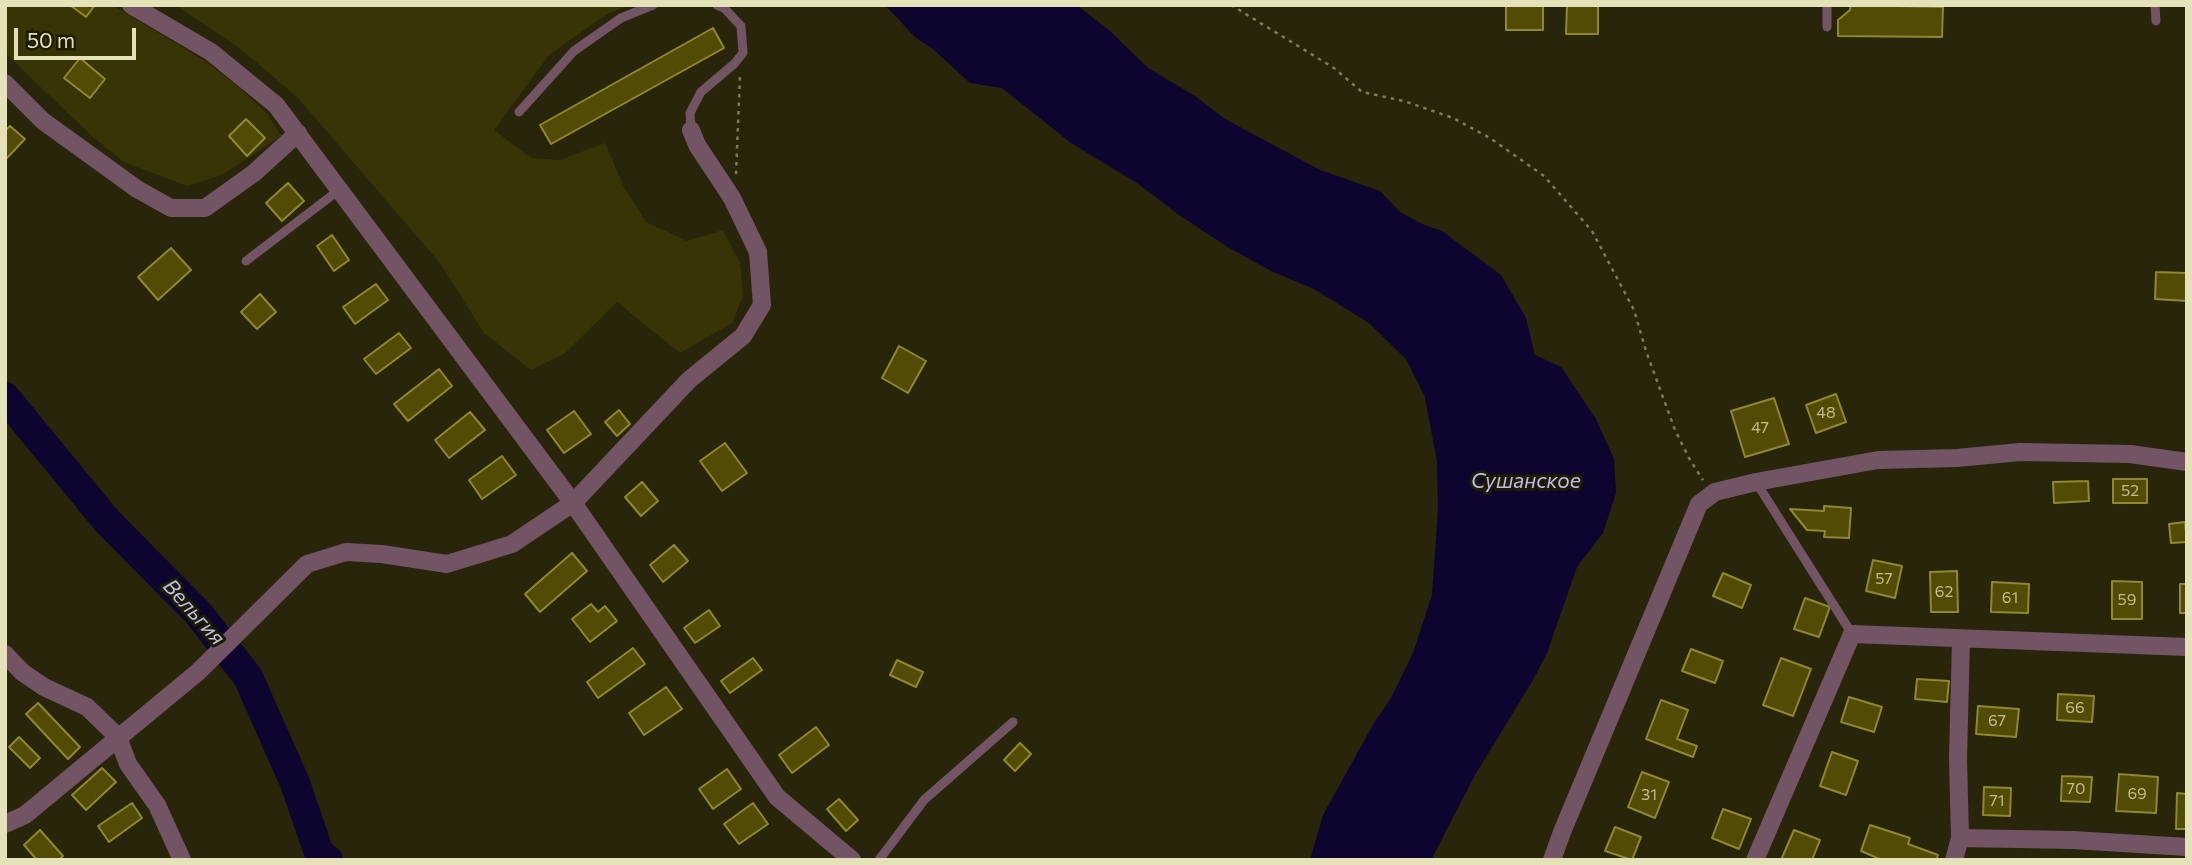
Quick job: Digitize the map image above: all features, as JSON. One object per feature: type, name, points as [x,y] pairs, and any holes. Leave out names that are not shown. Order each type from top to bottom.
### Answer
[{"type":"street","points":[[131,5],[211,52],[276,105],[573,503],[777,797],[852,860]]},
{"type":"street","points":[[5,83],[43,121],[137,189],[171,208],[205,208],[254,173],[298,133]]},
{"type":"street","points":[[5,824],[25,815],[198,672],[307,564],[346,552],[382,554],[447,564],[512,544],[573,503],[689,380],[743,336],[762,305],[758,252],[732,198],[691,130]]},
{"type":"street","points":[[1552,860],[1699,504],[1713,494],[1756,482],[1878,460],[1957,458],[2020,452],[2130,454],[2187,462]]},
{"type":"street","points":[[1755,860],[1852,634],[2187,647]]},
{"type":"street","points":[[1954,860],[1960,838],[1958,758],[1961,639]]},
{"type":"street","points":[[5,654],[22,672],[44,687],[87,707],[118,737],[128,764],[157,805],[182,860]]},
{"type":"street","points":[[1960,838],[2073,840],[2117,851],[2187,847]]},
{"type":"lane","points":[[519,112],[574,51],[621,18],[653,5]]},
{"type":"lane","points":[[691,130],[690,113],[701,92],[743,53],[741,26],[724,8],[717,5]]},
{"type":"lane","points":[[1826,27],[1827,5]]},
{"type":"lane","points":[[2155,5],[2156,22]]},
{"type":"lane","points":[[246,261],[339,190]]},
{"type":"lane","points":[[1756,482],[1852,634]]},
{"type":"lane","points":[[880,860],[923,800],[1013,722]]},
{"type":"path","points":[[1231,5],[1334,68],[1362,92],[1404,101],[1453,118],[1490,138],[1544,176],[1592,231],[1634,310],[1675,430],[1690,460],[1713,494]]},
{"type":"path","points":[[732,198],[743,53]]},
{"type":"shaded area","points":[[5,5],[112,5],[205,61],[239,87],[268,115],[281,136],[224,174],[187,186],[124,162],[93,137],[5,53]]},
{"type":"shaded area","points":[[175,5],[630,5],[607,14],[549,55],[494,130],[531,158],[560,160],[605,143],[624,187],[646,222],[687,241],[723,230],[740,263],[743,296],[732,323],[680,353],[617,302],[564,354],[531,370],[484,333],[440,263],[298,98],[242,50]]},
{"type":"water","name":"Сушанское","points":[[885,5],[1077,5],[1111,32],[1148,68],[1195,96],[1225,119],[1320,170],[1380,191],[1400,212],[1442,231],[1501,275],[1526,318],[1535,355],[1561,367],[1596,419],[1614,459],[1616,493],[1603,533],[1577,567],[1547,653],[1475,775],[1431,860],[1310,860],[1323,815],[1374,723],[1391,698],[1413,653],[1432,595],[1438,509],[1437,462],[1425,397],[1406,359],[1369,323],[1314,289],[1271,271],[1226,246],[1137,183],[1071,143],[1002,88],[970,83],[934,50],[915,37]]},
{"type":"building","points":[[70,5],[95,5],[86,17]]},
{"type":"building","points":[[1506,5],[1543,5],[1543,30],[1506,30]]},
{"type":"building","points":[[1567,5],[1598,5],[1598,34],[1566,34]]},
{"type":"building","points":[[1851,5],[1943,7],[1942,37],[1838,36],[1838,20],[1850,10]]},
{"type":"building","points":[[713,28],[724,48],[551,144],[540,125]]},
{"type":"building","points":[[80,58],[105,79],[90,98],[64,78]]},
{"type":"building","points":[[246,119],[265,138],[247,156],[229,136]]},
{"type":"building","points":[[10,126],[25,139],[6,159],[5,131]]},
{"type":"building","points":[[288,183],[304,201],[282,221],[266,203]]},
{"type":"building","points":[[332,235],[349,260],[334,271],[317,246]]},
{"type":"building","points":[[171,248],[191,270],[158,300],[138,277]]},
{"type":"building","points":[[2156,272],[2187,273],[2187,301],[2155,299]]},
{"type":"building","points":[[376,284],[388,300],[355,324],[343,307]]},
{"type":"building","points":[[260,294],[276,312],[257,329],[241,312]]},
{"type":"building","points":[[399,333],[411,348],[376,374],[364,359]]},
{"type":"building","points":[[899,346],[926,361],[908,393],[882,378]]},
{"type":"building","points":[[439,369],[452,386],[408,421],[394,404]]},
{"type":"building","points":[[1836,394],[1846,422],[1816,433],[1806,405]]},
{"type":"building","points":[[1774,398],[1789,444],[1745,457],[1731,411]]},
{"type":"building","points":[[619,410],[630,424],[617,436],[605,422]]},
{"type":"building","points":[[574,411],[591,434],[564,453],[547,430]]},
{"type":"building","points":[[470,412],[485,430],[449,458],[435,440]]},
{"type":"building","points":[[725,443],[747,473],[722,491],[700,461]]},
{"type":"building","points":[[502,456],[516,475],[482,499],[469,480]]},
{"type":"building","points":[[2113,479],[2147,479],[2147,503],[2113,503]]},
{"type":"building","points":[[2088,481],[2089,501],[2054,503],[2053,482]]},
{"type":"building","points":[[642,482],[658,501],[641,516],[625,497]]},
{"type":"building","points":[[1824,506],[1851,508],[1849,538],[1824,537],[1825,531],[1807,530],[1790,509],[1824,511]]},
{"type":"building","points":[[2185,522],[2187,542],[2171,543],[2169,524]]},
{"type":"building","points":[[674,545],[688,561],[663,582],[650,565]]},
{"type":"building","points":[[572,553],[587,571],[540,612],[525,594]]},
{"type":"building","points":[[1873,560],[1902,566],[1895,598],[1866,591]]},
{"type":"building","points":[[1957,571],[1958,612],[1931,612],[1930,572]]},
{"type":"building","points":[[1723,573],[1751,585],[1742,608],[1713,596]]},
{"type":"building","points":[[2112,581],[2142,582],[2142,619],[2112,619]]},
{"type":"building","points":[[1992,582],[2029,584],[2028,613],[1991,612]]},
{"type":"building","points":[[2180,584],[2187,584],[2187,613],[2180,613]]},
{"type":"building","points":[[1805,598],[1830,607],[1819,637],[1794,629]]},
{"type":"building","points":[[591,604],[598,612],[605,606],[617,621],[590,642],[572,619]]},
{"type":"building","points":[[709,610],[720,626],[695,643],[684,628]]},
{"type":"building","points":[[633,648],[645,664],[598,698],[587,682]]},
{"type":"building","points":[[1691,649],[1723,661],[1715,683],[1682,671]]},
{"type":"building","points":[[753,658],[762,670],[730,693],[721,681]]},
{"type":"building","points":[[1781,658],[1811,669],[1793,716],[1763,705]]},
{"type":"building","points":[[897,660],[923,672],[916,687],[890,675]]},
{"type":"building","points":[[1917,679],[1949,681],[1947,702],[1915,699]]},
{"type":"building","points":[[666,687],[682,709],[644,735],[629,713]]},
{"type":"building","points":[[2058,694],[2094,696],[2092,722],[2057,720]]},
{"type":"building","points":[[1849,697],[1882,707],[1874,732],[1841,722]]},
{"type":"building","points":[[1661,700],[1688,710],[1677,739],[1697,746],[1693,757],[1646,739]]},
{"type":"building","points":[[38,703],[80,747],[68,759],[26,714]]},
{"type":"building","points":[[1978,706],[2019,709],[2016,737],[1976,734]]},
{"type":"building","points":[[816,727],[829,745],[792,773],[779,755]]},
{"type":"building","points":[[19,737],[40,758],[30,768],[9,747]]},
{"type":"building","points":[[1020,743],[1031,754],[1015,771],[1004,760]]},
{"type":"building","points":[[1832,752],[1858,761],[1846,795],[1820,786]]},
{"type":"building","points":[[102,768],[116,782],[86,810],[72,795]]},
{"type":"building","points":[[727,769],[741,789],[713,809],[699,789]]},
{"type":"building","points":[[1642,772],[1669,782],[1655,818],[1628,807]]},
{"type":"building","points":[[2119,774],[2158,777],[2156,813],[2116,811]]},
{"type":"building","points":[[2062,776],[2092,777],[2090,802],[2061,801]]},
{"type":"building","points":[[1984,787],[2011,788],[2010,816],[1983,815]]},
{"type":"building","points":[[2177,793],[2187,794],[2187,829],[2176,829]]},
{"type":"building","points":[[839,799],[858,820],[846,831],[827,809]]},
{"type":"building","points":[[132,803],[142,818],[109,842],[98,826]]},
{"type":"building","points":[[753,803],[768,824],[739,844],[724,824]]},
{"type":"building","points":[[1723,809],[1751,819],[1739,849],[1712,838]]},
{"type":"building","points":[[1870,825],[1910,838],[1908,844],[1938,855],[1936,860],[1882,860],[1861,851]]},
{"type":"building","points":[[1615,827],[1641,837],[1632,860],[1605,851]]},
{"type":"building","points":[[40,830],[63,856],[59,860],[37,860],[24,845]]},
{"type":"building","points":[[1794,830],[1820,840],[1812,860],[1781,860]]},
{"type":"waterway","name":"Вельгия","points":[[5,397],[107,521],[198,613],[248,677],[295,783],[319,853],[328,860]]}]
